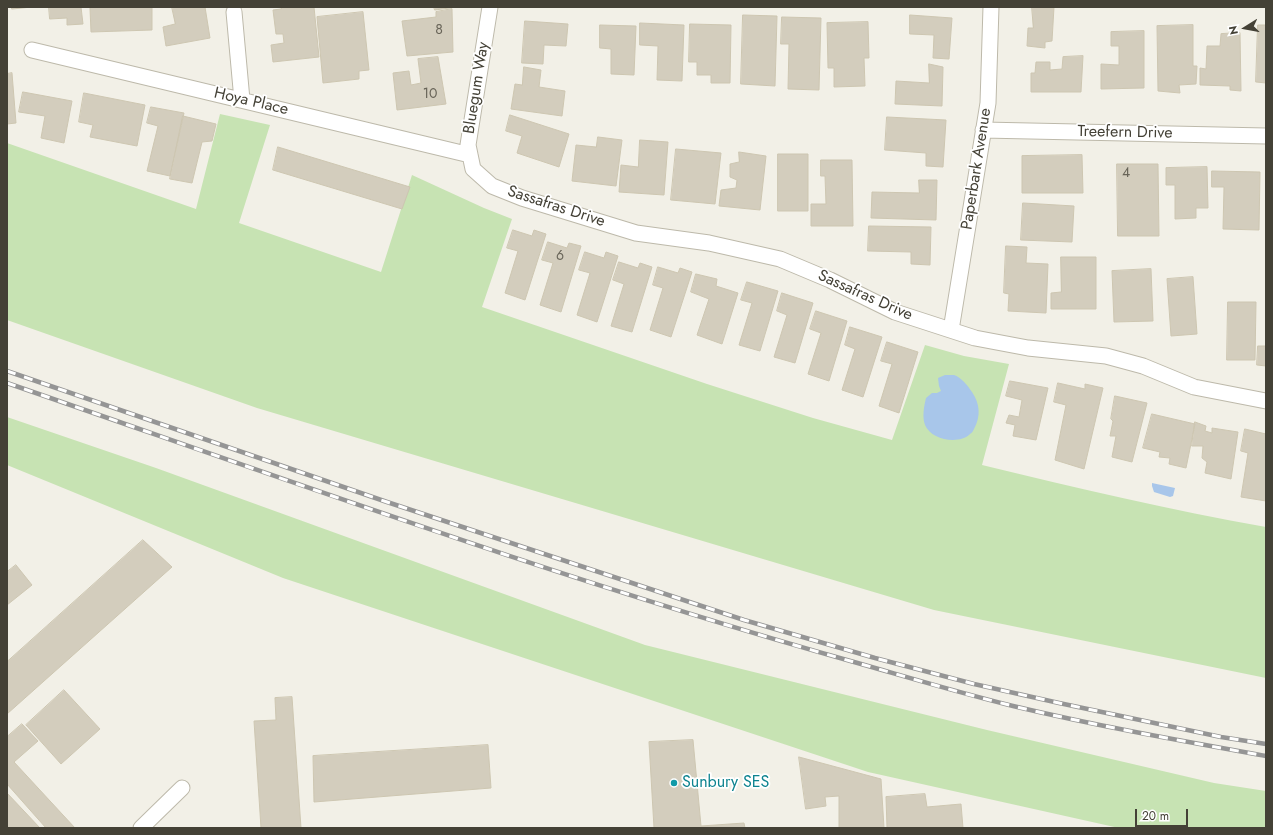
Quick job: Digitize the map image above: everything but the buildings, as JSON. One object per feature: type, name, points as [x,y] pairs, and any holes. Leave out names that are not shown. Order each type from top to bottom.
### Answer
[{"type":"street","name":"Bluegum Way","points":[[473,169],[468,145],[490,7]]},
{"type":"street","name":"Paperbark Avenue","points":[[951,330],[988,103],[991,7]]},
{"type":"street","points":[[234,12],[242,100]]},
{"type":"street","name":"Hoya Place","points":[[32,50],[470,155]]},
{"type":"street","name":"Treefern Drive","points":[[983,130],[1266,136]]},
{"type":"street","name":"Sassafras Drive","points":[[473,169],[492,186],[522,198],[636,233],[709,243],[780,259],[830,280],[895,312],[975,338],[1028,348],[1106,356],[1143,366],[1194,387],[1266,401]]},
{"type":"street","points":[[141,828],[182,788]]},
{"type":"green space","points":[[220,114],[270,125],[239,223],[381,272],[412,175],[484,208],[512,219],[482,307],[707,384],[813,418],[892,440],[925,345],[964,356],[1009,364],[982,465],[1124,498],[1266,527],[1266,678],[934,610],[257,408],[7,320],[7,143],[196,209]]},
{"type":"green space","points":[[7,417],[156,468],[645,645],[987,730],[1214,783],[1266,791],[1266,828],[1119,828],[868,772],[283,578],[7,465]]},
{"type":"water","points":[[945,375],[954,375],[962,380],[972,392],[977,401],[979,410],[978,419],[971,433],[959,439],[953,440],[939,437],[928,430],[924,422],[926,398],[932,393],[941,391],[938,378]]},
{"type":"water","points":[[1152,483],[1175,488],[1173,496],[1170,497],[1154,492]]},
{"type":"railway","points":[[7,371],[387,502],[744,620],[875,658],[974,684],[1221,737],[1266,744]]},
{"type":"railway","points":[[7,383],[429,529],[534,564],[747,631],[973,696],[1013,706],[1108,727],[1266,756]]},
{"type":"place","name":"Sunbury SES","points":[[674,783]]}]
